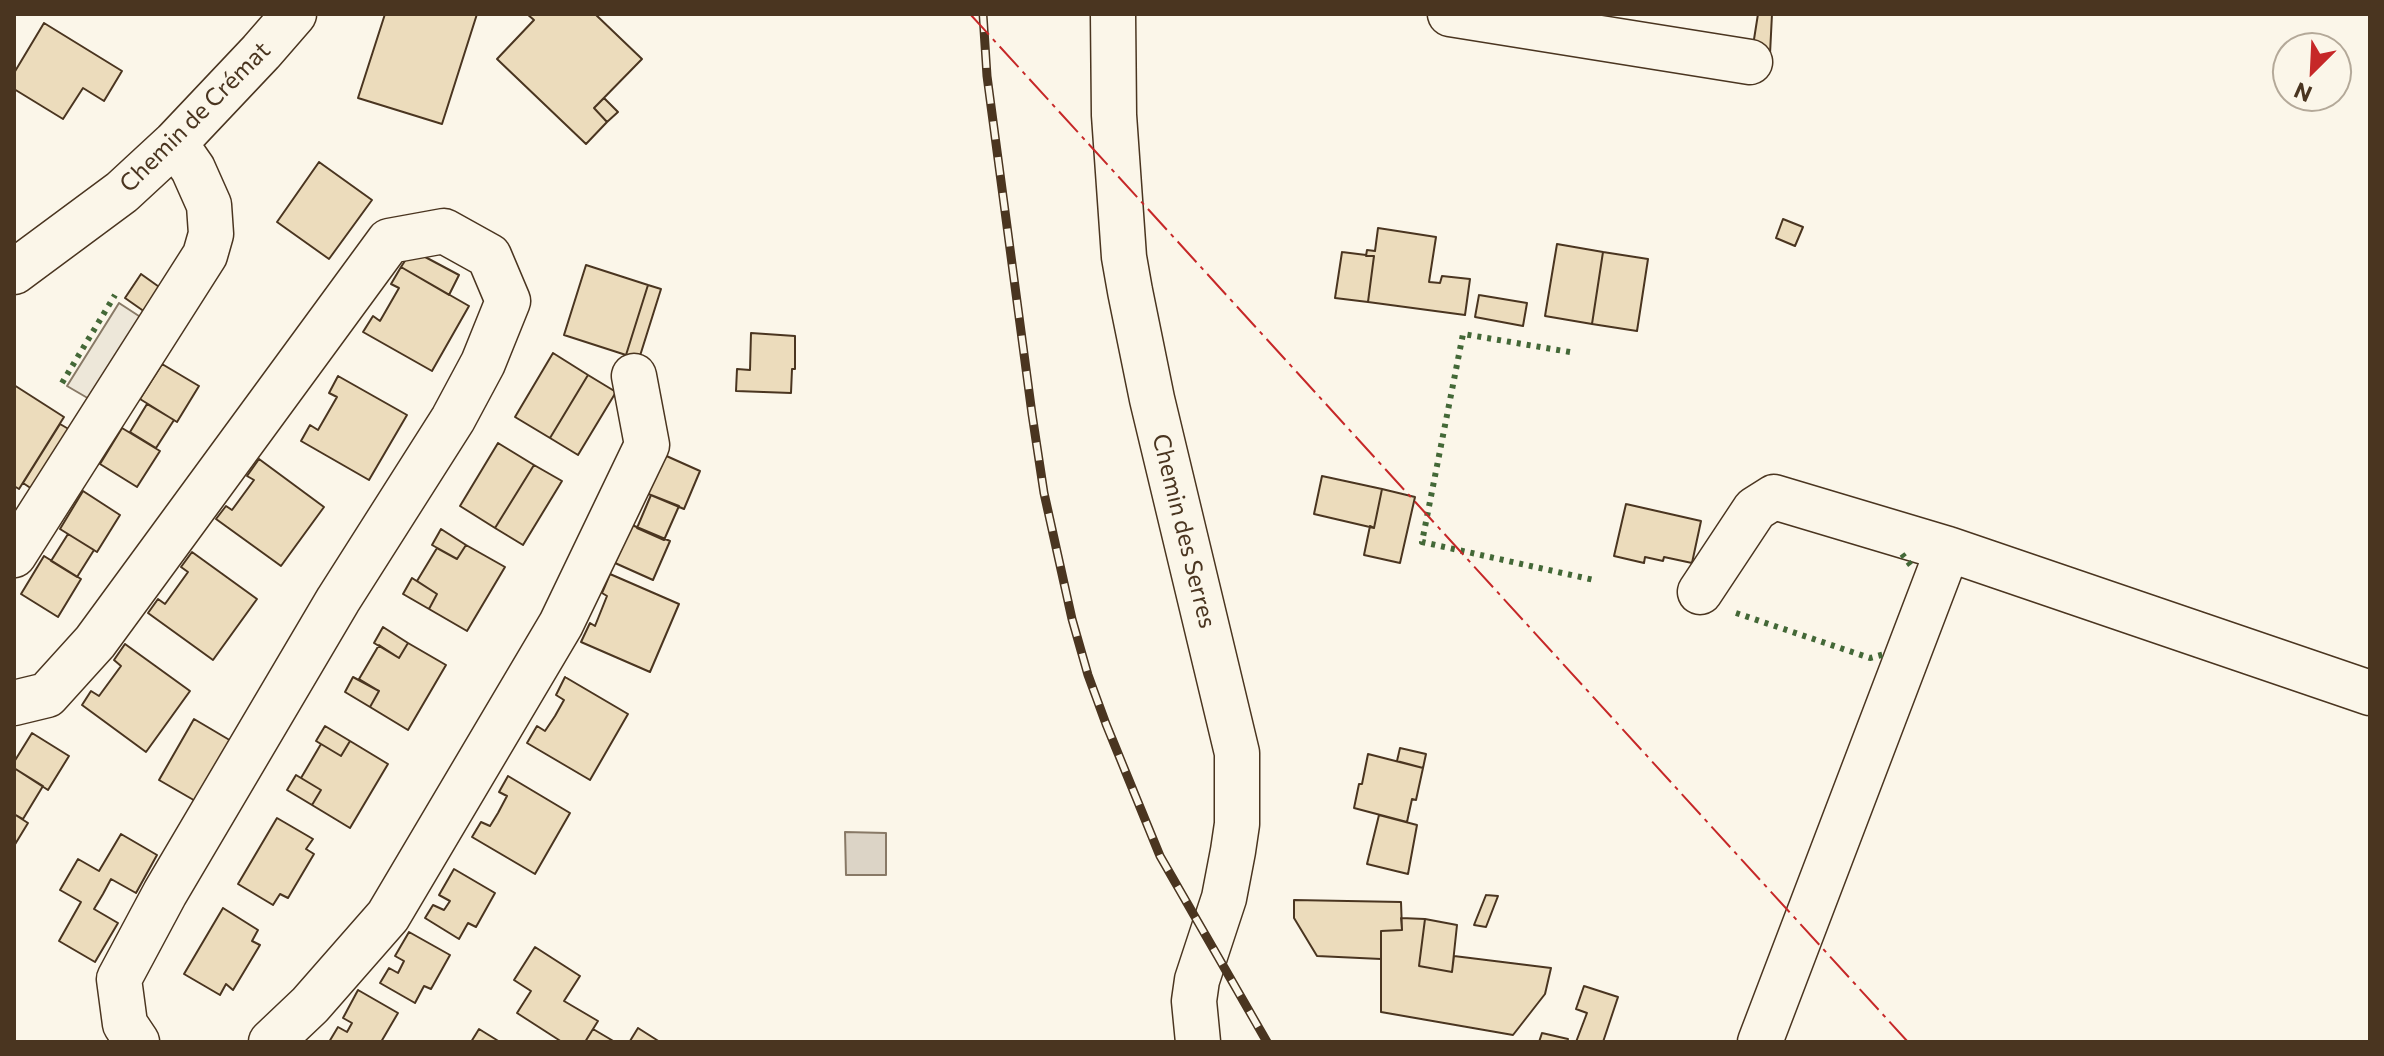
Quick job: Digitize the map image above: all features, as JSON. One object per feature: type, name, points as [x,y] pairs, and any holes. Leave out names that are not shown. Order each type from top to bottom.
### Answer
[{"type":"street","name":"Chemin de Crémat","points":[[14,272],[122,192],[175,143],[294,14]]},
{"type":"street","name":"Chemin des Serres","points":[[1113,14],[1115,130],[1124,257],[1152,399],[1237,753],[1237,824],[1224,898],[1197,980],[1194,1001],[1198,1042]]},
{"type":"street","points":[[1450,14],[1750,62]]},
{"type":"street","points":[[14,555],[205,255],[211,234],[209,205],[193,169],[175,143]]},
{"type":"street","points":[[14,703],[47,695],[95,642],[389,241],[444,231],[489,256],[508,301],[483,363],[453,419],[338,600],[165,893],[119,979],[125,1024],[137,1042]]},
{"type":"street","points":[[271,1042],[310,1005],[388,916],[561,624],[647,445],[634,376]]},
{"type":"street","points":[[1700,592],[1755,509],[1774,497],[1948,549],[2370,693]]},
{"type":"street","points":[[1760,1042],[1948,549]]},
{"type":"shaded area","points":[[119,303],[142,318],[91,400],[67,386]]},
{"type":"shaded area","points":[[845,832],[886,833],[886,875],[846,875]]},
{"type":"building","points":[[385,14],[477,14],[442,124],[358,98]]},
{"type":"building","points":[[527,14],[595,14],[642,59],[594,108],[607,122],[586,144],[497,59],[534,20]]},
{"type":"building","points":[[1758,14],[1772,14],[1770,54],[1752,52]]},
{"type":"building","points":[[44,23],[122,71],[104,101],[83,88],[63,119],[14,89],[14,73]]},
{"type":"building","points":[[604,98],[618,112],[607,122],[594,108]]},
{"type":"building","points":[[319,162],[372,200],[329,259],[277,222]]},
{"type":"building","points":[[1783,219],[1803,227],[1795,246],[1776,238]]},
{"type":"building","points":[[1378,228],[1436,237],[1429,282],[1440,283],[1442,276],[1470,279],[1465,315],[1368,302],[1374,256],[1366,256],[1367,250],[1375,251]]},
{"type":"building","points":[[1557,244],[1603,252],[1592,324],[1545,316]]},
{"type":"building","points":[[412,250],[459,275],[449,295],[401,267]]},
{"type":"building","points":[[1342,252],[1374,256],[1368,302],[1335,298]]},
{"type":"building","points":[[1603,252],[1648,259],[1637,331],[1592,324]]},
{"type":"building","points":[[586,265],[648,285],[626,355],[564,335]]},
{"type":"building","points":[[401,267],[469,306],[432,371],[363,332],[373,316],[380,321],[399,288],[391,284]]},
{"type":"building","points":[[141,274],[162,289],[145,312],[125,298]]},
{"type":"building","points":[[648,285],[661,289],[639,359],[626,355]]},
{"type":"building","points":[[1479,295],[1527,303],[1523,326],[1475,317]]},
{"type":"building","points":[[751,333],[795,336],[791,393],[736,391],[737,369],[750,370]]},
{"type":"building","points":[[553,353],[588,375],[550,438],[515,417]]},
{"type":"building","points":[[162,364],[199,386],[177,422],[140,399]]},
{"type":"building","points":[[588,375],[616,392],[578,455],[550,438]]},
{"type":"building","points":[[338,376],[407,415],[369,480],[301,441],[310,425],[318,430],[337,397],[329,393]]},
{"type":"building","points":[[14,385],[64,417],[19,489],[14,486]]},
{"type":"building","points":[[147,404],[174,420],[156,448],[130,432]]},
{"type":"building","points":[[60,424],[72,431],[35,491],[23,483]]},
{"type":"building","points":[[122,428],[160,451],[137,487],[100,464]]},
{"type":"building","points":[[498,443],[534,465],[495,528],[460,506]]},
{"type":"building","points":[[662,454],[700,471],[684,509],[646,493]]},
{"type":"building","points":[[259,459],[324,507],[281,566],[216,519],[226,506],[232,510],[254,480],[247,476]]},
{"type":"building","points":[[534,465],[562,481],[523,545],[495,528]]},
{"type":"building","points":[[1322,476],[1382,489],[1374,528],[1314,514]]},
{"type":"building","points":[[1382,489],[1415,497],[1400,563],[1364,555],[1370,526],[1374,528]]},
{"type":"building","points":[[83,491],[120,515],[97,552],[60,529]]},
{"type":"building","points":[[651,495],[679,506],[664,540],[637,528]]},
{"type":"building","points":[[1626,504],[1701,521],[1692,563],[1664,557],[1663,561],[1645,557],[1644,563],[1614,556]]},
{"type":"building","points":[[632,525],[670,541],[653,580],[615,563]]},
{"type":"building","points":[[441,529],[466,545],[457,559],[432,545]]},
{"type":"building","points":[[68,534],[94,550],[77,577],[51,561]]},
{"type":"building","points":[[466,545],[505,567],[467,631],[429,609],[437,594],[417,581],[437,548],[457,559]]},
{"type":"building","points":[[192,552],[257,599],[213,660],[148,613],[158,599],[165,604],[188,572],[181,567]]},
{"type":"building","points":[[44,556],[81,579],[58,617],[21,594]]},
{"type":"building","points":[[610,574],[679,604],[650,672],[581,642],[590,623],[595,626],[607,596],[602,593]]},
{"type":"building","points":[[412,578],[437,594],[429,609],[403,594]]},
{"type":"building","points":[[383,627],[408,643],[399,658],[374,643]]},
{"type":"building","points":[[408,643],[446,665],[408,730],[370,707],[379,691],[359,679],[379,645],[399,658]]},
{"type":"building","points":[[125,644],[190,691],[146,752],[82,705],[91,691],[99,696],[121,666],[114,660]]},
{"type":"building","points":[[353,677],[379,691],[370,707],[345,692]]},
{"type":"building","points":[[565,677],[628,714],[590,780],[527,743],[537,726],[545,731],[555,716],[564,700],[556,695]]},
{"type":"building","points":[[194,719],[238,745],[204,806],[159,780]]},
{"type":"building","points":[[325,726],[350,741],[341,756],[316,741]]},
{"type":"building","points":[[32,733],[69,756],[48,790],[14,768],[14,762]]},
{"type":"building","points":[[350,741],[388,764],[350,828],[312,805],[321,790],[301,778],[321,744],[341,756]]},
{"type":"building","points":[[1400,748],[1426,754],[1423,768],[1397,761]]},
{"type":"building","points":[[1368,754],[1423,768],[1407,822],[1354,808]]},
{"type":"building","points":[[14,768],[43,786],[23,819],[14,814]]},
{"type":"building","points":[[296,775],[321,790],[312,805],[287,790]]},
{"type":"building","points":[[508,776],[570,813],[535,874],[472,837],[481,822],[490,826],[498,813],[507,796],[499,792]]},
{"type":"building","points":[[14,814],[28,823],[14,846]]},
{"type":"building","points":[[1379,815],[1417,825],[1408,874],[1367,864]]},
{"type":"building","points":[[277,818],[313,839],[306,849],[314,854],[288,898],[280,894],[273,905],[238,884]]},
{"type":"building","points":[[121,834],[157,855],[136,893],[111,879],[94,909],[118,923],[95,962],[59,941],[81,902],[60,890],[78,859],[99,871]]},
{"type":"building","points":[[454,869],[495,893],[476,927],[468,923],[459,939],[425,918],[433,905],[444,910],[450,901],[439,895]]},
{"type":"building","points":[[1486,895],[1498,896],[1486,927],[1474,925]]},
{"type":"building","points":[[1294,900],[1401,902],[1402,930],[1381,931],[1381,959],[1317,956],[1294,918]]},
{"type":"building","points":[[223,908],[258,930],[252,941],[260,945],[233,990],[226,984],[220,995],[184,974]]},
{"type":"building","points":[[1401,918],[1425,919],[1419,966],[1452,972],[1454,956],[1551,968],[1545,994],[1513,1035],[1381,1012],[1381,931],[1402,930]]},
{"type":"building","points":[[1425,919],[1457,925],[1452,972],[1419,966]]},
{"type":"building","points":[[409,932],[450,955],[431,989],[424,986],[415,1003],[380,983],[389,968],[398,973],[404,961],[395,956]]},
{"type":"building","points":[[535,947],[580,976],[564,1001],[598,1021],[585,1042],[562,1042],[517,1013],[531,991],[514,980]]},
{"type":"building","points":[[1584,986],[1618,997],[1603,1042],[1576,1042],[1587,1013],[1576,1009]]},
{"type":"building","points":[[358,990],[398,1013],[381,1042],[329,1042],[338,1027],[347,1032],[352,1023],[343,1018]]},
{"type":"building","points":[[638,1028],[660,1042],[630,1041]]},
{"type":"building","points":[[479,1029],[500,1042],[471,1042]]},
{"type":"building","points":[[593,1029],[615,1042],[585,1042]]},
{"type":"building","points":[[1542,1033],[1568,1039],[1567,1042],[1539,1042]]},
{"type":"railway","points":[[983,14],[987,76],[1032,414],[1044,493],[1072,619],[1106,724],[1160,856],[1267,1042]]},
{"type":"hedge","points":[[62,383],[115,295]]},
{"type":"hedge","points":[[1570,352],[1463,334],[1422,542],[1594,580]]},
{"type":"hedge","points":[[1902,554],[1912,567]]},
{"type":"hedge","points":[[1736,613],[1870,658],[1885,654]]},
{"type":"power","points":[[970,14],[1908,1042]]}]
